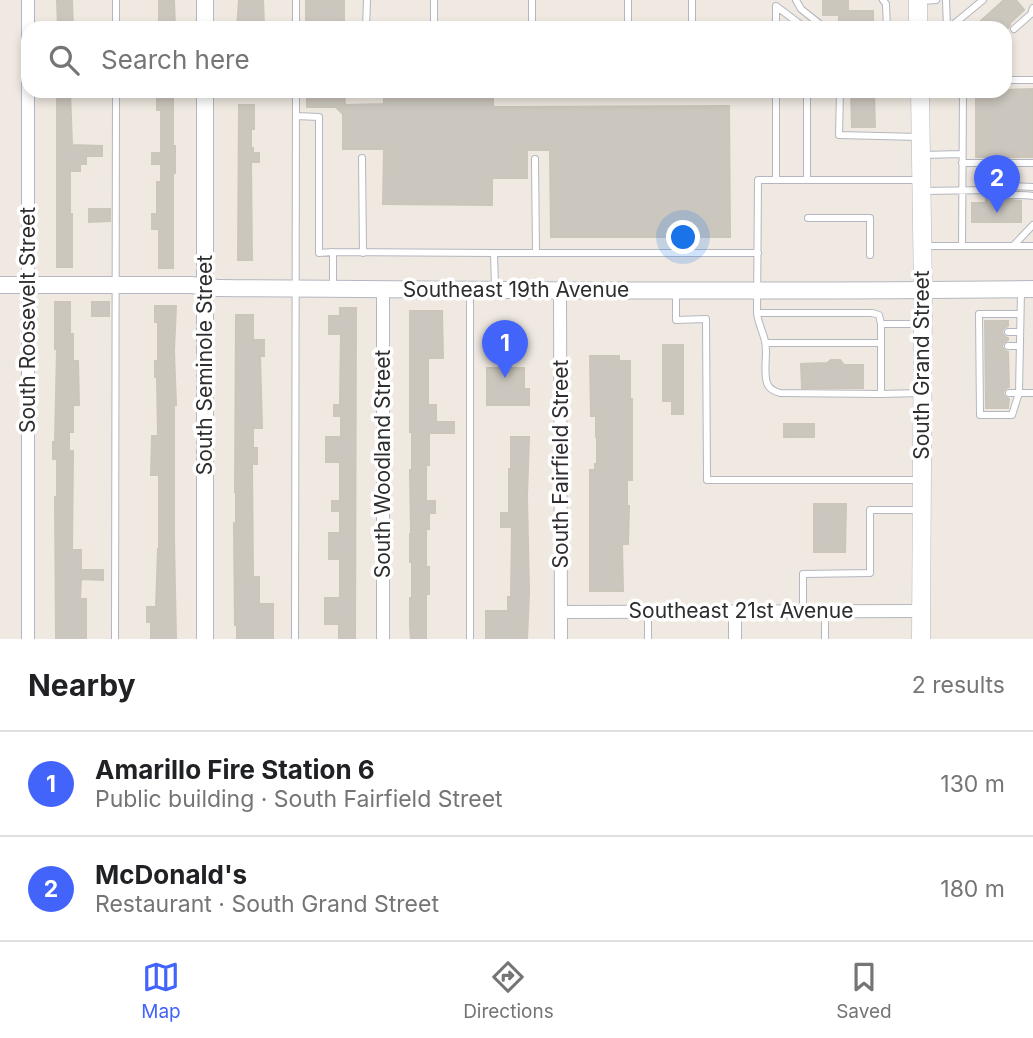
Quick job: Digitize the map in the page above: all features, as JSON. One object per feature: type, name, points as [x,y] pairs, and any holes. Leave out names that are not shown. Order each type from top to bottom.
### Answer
[{"type":"main road","name":"South Grand Street","points":[[920,98],[923,291],[921,639]]},
{"type":"street","name":"South Roosevelt Street","points":[[28,0],[28,21]]},
{"type":"street","points":[[205,0],[205,21]]},
{"type":"street","name":"South Roosevelt Street","points":[[27,639],[28,98]]},
{"type":"street","name":"South Seminole Street","points":[[205,98],[205,639]]},
{"type":"street","name":"Southeast 19th Avenue","points":[[0,285],[495,290],[1027,289]]},
{"type":"street","name":"South Woodland Street","points":[[383,289],[383,639]]},
{"type":"street","name":"South Fairfield Street","points":[[561,290],[561,639]]},
{"type":"street","points":[[735,611],[735,639]]},
{"type":"street","name":"Southeast 21st Avenue","points":[[561,612],[921,611]]},
{"type":"lane","points":[[116,0],[116,21]]},
{"type":"lane","points":[[296,0],[296,21]]},
{"type":"lane","points":[[366,0],[366,21]]},
{"type":"lane","points":[[434,0],[434,21]]},
{"type":"lane","points":[[532,0],[532,21]]},
{"type":"lane","points":[[628,0],[628,21]]},
{"type":"lane","points":[[692,0],[692,21]]},
{"type":"lane","points":[[796,0],[801,9],[816,21]]},
{"type":"lane","points":[[883,0],[886,4],[887,21]]},
{"type":"lane","points":[[897,21],[936,0]]},
{"type":"lane","points":[[946,0],[948,21]]},
{"type":"lane","points":[[957,21],[982,0]]},
{"type":"lane","points":[[963,2],[970,10]]},
{"type":"lane","points":[[774,3],[775,21]]},
{"type":"lane","points":[[774,3],[796,21]]},
{"type":"lane","points":[[1014,29],[1031,14],[1033,8]]},
{"type":"lane","points":[[1012,80],[1033,80]]},
{"type":"lane","points":[[115,639],[116,98]]},
{"type":"lane","points":[[295,639],[296,98]]},
{"type":"lane","points":[[776,98],[776,180]]},
{"type":"lane","points":[[807,98],[807,180]]},
{"type":"lane","points":[[840,98],[839,135],[962,154]]},
{"type":"lane","points":[[962,246],[963,98]]},
{"type":"lane","points":[[296,116],[320,117],[319,253],[758,253]]},
{"type":"lane","points":[[362,158],[363,253]]},
{"type":"lane","points":[[535,159],[536,253]]},
{"type":"lane","points":[[962,163],[1033,163]]},
{"type":"lane","points":[[923,393],[780,393],[771,390],[766,379],[766,343],[757,318],[758,180],[807,180],[962,190],[989,190],[1006,186],[1033,187]]},
{"type":"lane","points":[[989,190],[1001,195],[1033,196]]},
{"type":"lane","points":[[808,218],[870,218],[870,255]]},
{"type":"lane","points":[[1013,246],[1033,225]]},
{"type":"lane","points":[[922,246],[1033,246]]},
{"type":"lane","points":[[333,253],[333,289]]},
{"type":"lane","points":[[494,253],[495,290]]},
{"type":"lane","points":[[470,289],[470,639]]},
{"type":"lane","points":[[1020,314],[979,314],[983,392],[980,415],[1012,415],[1019,393],[1020,314],[1027,289]]},
{"type":"lane","points":[[676,290],[676,320],[706,319],[707,480],[922,480]]},
{"type":"lane","points":[[757,313],[879,315],[881,394]]},
{"type":"lane","points":[[881,324],[923,324]]},
{"type":"lane","points":[[1008,332],[1020,332]]},
{"type":"lane","points":[[766,343],[881,344]]},
{"type":"lane","points":[[1008,346],[1020,346]]},
{"type":"lane","points":[[1009,363],[1020,362]]},
{"type":"lane","points":[[1009,379],[1020,379]]},
{"type":"lane","points":[[1009,393],[1033,393]]},
{"type":"lane","points":[[803,611],[803,574],[870,573],[870,510],[922,510]]},
{"type":"lane","points":[[825,611],[825,639]]},
{"type":"lane","points":[[648,612],[648,639]]},
{"type":"building","points":[[57,0],[72,0],[73,21],[58,21]]},
{"type":"building","points":[[159,0],[174,0],[175,21],[159,21]]},
{"type":"building","points":[[239,0],[263,0],[264,21],[238,21]]},
{"type":"building","points":[[306,0],[344,0],[344,21],[306,21]]},
{"type":"building","points":[[823,0],[848,0],[848,11],[873,11],[873,21],[839,21],[839,15],[823,15]]},
{"type":"building","points":[[1004,0],[1016,0],[1024,10],[1012,21],[981,21]]},
{"type":"building","points":[[1033,89],[1033,157],[976,157],[976,98],[1012,98],[1012,90]]},
{"type":"building","points":[[57,98],[70,98],[72,145],[102,146],[102,156],[86,156],[86,164],[80,164],[80,171],[70,171],[72,267],[57,267]]},
{"type":"building","points":[[157,98],[173,98],[173,268],[159,268],[159,229],[152,229],[152,214],[157,214],[157,182],[161,182],[161,164],[152,164],[152,153],[161,153],[161,110],[157,110]]},
{"type":"building","points":[[307,98],[344,98],[345,105],[384,104],[384,98],[493,98],[493,107],[729,106],[730,237],[551,237],[550,150],[527,150],[527,178],[492,178],[492,205],[383,204],[384,149],[343,149],[343,114],[336,107],[307,107]]},
{"type":"building","points":[[851,98],[874,98],[875,127],[852,127]]},
{"type":"building","points":[[239,105],[254,105],[251,148],[253,153],[259,153],[259,162],[251,162],[252,260],[238,260]]},
{"type":"building","points":[[986,198],[1021,201],[1021,222],[972,222],[972,203],[986,203]]},
{"type":"building","points":[[89,209],[110,209],[110,221],[89,222]]},
{"type":"building","points":[[55,302],[70,302],[73,361],[78,361],[79,405],[73,405],[73,432],[69,432],[69,451],[73,451],[72,550],[81,550],[81,570],[103,570],[103,580],[81,579],[80,599],[86,599],[86,639],[56,639],[57,459],[53,459],[57,349]]},
{"type":"building","points":[[92,302],[109,302],[109,316],[92,316]]},
{"type":"building","points":[[155,306],[176,306],[176,639],[151,639],[151,622],[147,622],[147,607],[156,607],[159,549],[159,475],[151,475],[152,436],[158,436],[155,361],[158,361],[158,322],[155,322]]},
{"type":"building","points":[[340,308],[356,308],[355,639],[339,639],[339,624],[325,624],[325,598],[340,598],[340,559],[329,559],[329,533],[340,533],[340,511],[332,511],[332,501],[340,501],[340,462],[326,462],[326,437],[341,437],[341,416],[334,416],[334,405],[340,405],[341,334],[329,334],[329,316],[340,316]]},
{"type":"building","points":[[410,311],[442,311],[443,358],[428,358],[428,405],[436,405],[436,422],[454,422],[454,433],[429,433],[426,501],[435,501],[435,513],[429,513],[429,529],[426,529],[429,594],[426,594],[426,639],[411,639],[410,626]]},
{"type":"building","points":[[236,315],[253,315],[253,340],[264,340],[264,356],[260,356],[262,428],[253,428],[253,448],[257,448],[257,464],[252,464],[253,577],[259,577],[259,604],[273,604],[273,639],[237,639],[235,625]]},
{"type":"building","points":[[985,321],[1008,321],[1008,326],[1002,333],[1008,340],[1002,347],[1008,352],[1009,387],[1003,392],[1009,399],[1008,408],[986,408]]},
{"type":"building","points":[[663,345],[683,345],[683,414],[672,414],[672,401],[663,401]]},
{"type":"building","points":[[590,356],[619,356],[619,361],[630,361],[632,480],[627,480],[628,544],[622,544],[623,591],[590,591],[590,470],[595,470],[597,464],[597,437],[596,416],[591,416]]},
{"type":"building","points":[[840,360],[844,365],[863,365],[863,388],[802,388],[801,364],[827,363]]},
{"type":"building","points":[[487,368],[524,368],[524,389],[529,389],[529,405],[487,405]]},
{"type":"building","points":[[784,424],[814,424],[814,437],[784,437]]},
{"type":"building","points":[[511,437],[529,437],[527,639],[486,639],[486,611],[508,611],[508,597],[511,597],[512,527],[501,527],[501,513],[509,513]]},
{"type":"building","points":[[814,504],[846,504],[845,552],[814,552]]},
{"type":"place","name":"McDonald's","points":[[997,213]]},
{"type":"place","name":"Amarillo Fire Station 6","points":[[505,378]]}]
